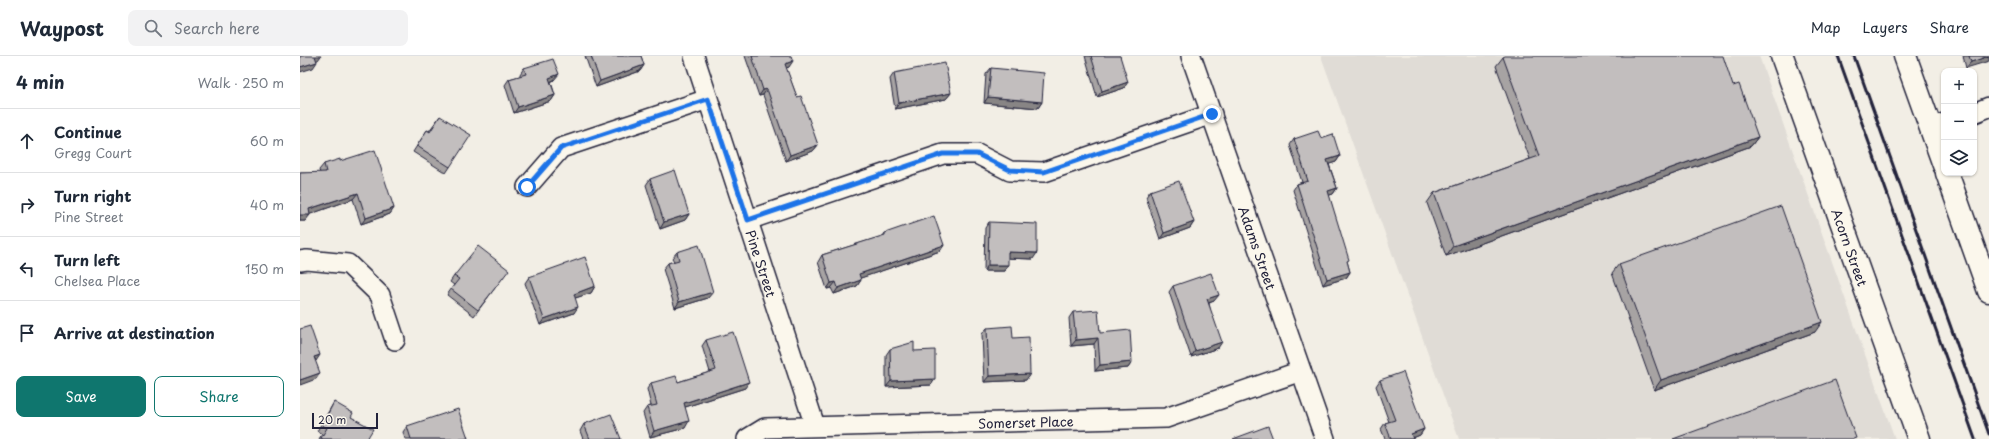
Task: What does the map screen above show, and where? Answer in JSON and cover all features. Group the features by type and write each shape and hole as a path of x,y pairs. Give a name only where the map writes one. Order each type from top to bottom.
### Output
{"street":[{"name":"Pine Street","path":"694,56 815,426"},
{"name":"Adams Street","path":"1191,56 1325,439"},
{"name":"Acorn Street","path":"1782,56 1919,439"},
{"path":"1905,56 1937,126 1941,148"},
{"path":"527,187 561,148 708,99"},
{"path":"1977,112 1989,107"},
{"path":"748,220 943,154 977,154 1010,170 1044,172 1212,114"},
{"path":"1948,176 1989,291"},
{"path":"300,261 307,260 348,264 380,295 396,340"},
{"name":"Somerset Place","path":"747,439 765,428 1166,418 1301,371"}],"shaded area":[{"path":"1321,56 1759,56 1895,439 1459,439"}],"building":[{"path":"300,56 315,56 317,62 300,67"},
{"path":"591,56 641,56 644,65 600,81"},
{"path":"752,56 791,56 793,61 785,64 797,97 801,96 818,145 790,155 767,89 763,90"},
{"path":"1091,56 1120,56 1128,82 1102,91"},
{"path":"1723,56 1733,86 1739,84 1758,137 1453,246 1434,193 1539,156 1503,57"},
{"path":"1969,56 1989,56 1971,62"},
{"path":"553,59 559,74 549,78 555,95 518,107 509,79 526,74 524,68"},
{"path":"945,63 951,93 899,103 894,73"},
{"path":"991,68 1044,73 1042,102 988,97"},
{"path":"440,116 471,135 450,167 417,146 427,130 430,132"},
{"path":"1318,131 1321,138 1333,134 1340,156 1327,160 1337,188 1328,191 1349,260 1347,261 1350,272 1327,279 1297,184 1308,181 1294,139"},
{"path":"375,150 394,208 366,218 358,193 309,209 310,215 300,215 300,173 326,172 324,164 340,159 340,161"},
{"path":"675,170 689,214 664,222 650,179"},
{"path":"1179,181 1194,222 1164,233 1150,191"},
{"path":"1781,206 1822,322 1661,380 1619,264"},
{"path":"934,216 944,245 859,274 861,280 838,288 836,282 831,283 822,255 885,235 885,233"},
{"path":"989,222 1037,224 1037,253 1008,252 1008,265 988,265"},
{"path":"699,245 713,292 679,302 668,263 679,260 677,252"},
{"path":"478,246 509,270 478,310 451,289 459,279 454,276"},
{"path":"585,257 595,286 574,294 578,307 544,319 529,277"},
{"path":"1211,273 1219,295 1207,299 1222,342 1195,351 1173,286"},
{"path":"1098,310 1100,333 1130,330 1132,362 1100,365 1098,338 1076,340 1073,312"},
{"path":"310,326 320,355 314,357 320,373 300,380 300,329"},
{"path":"1012,326 1013,338 1029,337 1030,374 989,376 987,328"},
{"path":"733,332 749,382 684,403 689,421 654,431 647,407 657,405 651,383 676,376 678,382 716,370 706,340"},
{"path":"914,342 914,351 935,350 935,379 891,381 890,349"},
{"path":"1403,372 1424,429 1411,434 1413,439 1391,439 1385,423 1395,420 1380,380"},
{"path":"1835,380 1856,438 1673,439"},
{"path":"334,402 353,413 351,417 373,429 367,439 321,438 327,428 322,425"},
{"path":"458,409 468,438 411,439 407,426"},
{"path":"611,414 621,439 590,439 584,424"},
{"path":"1268,426 1273,439 1233,439"}],"railway":[{"path":"1838,56 1975,439"},
{"path":"1854,56 1989,434"}],"route":[{"path":"527,187 561,148 708,99 748,220 943,154 977,154 1010,170 1044,172 1212,114"}]}
